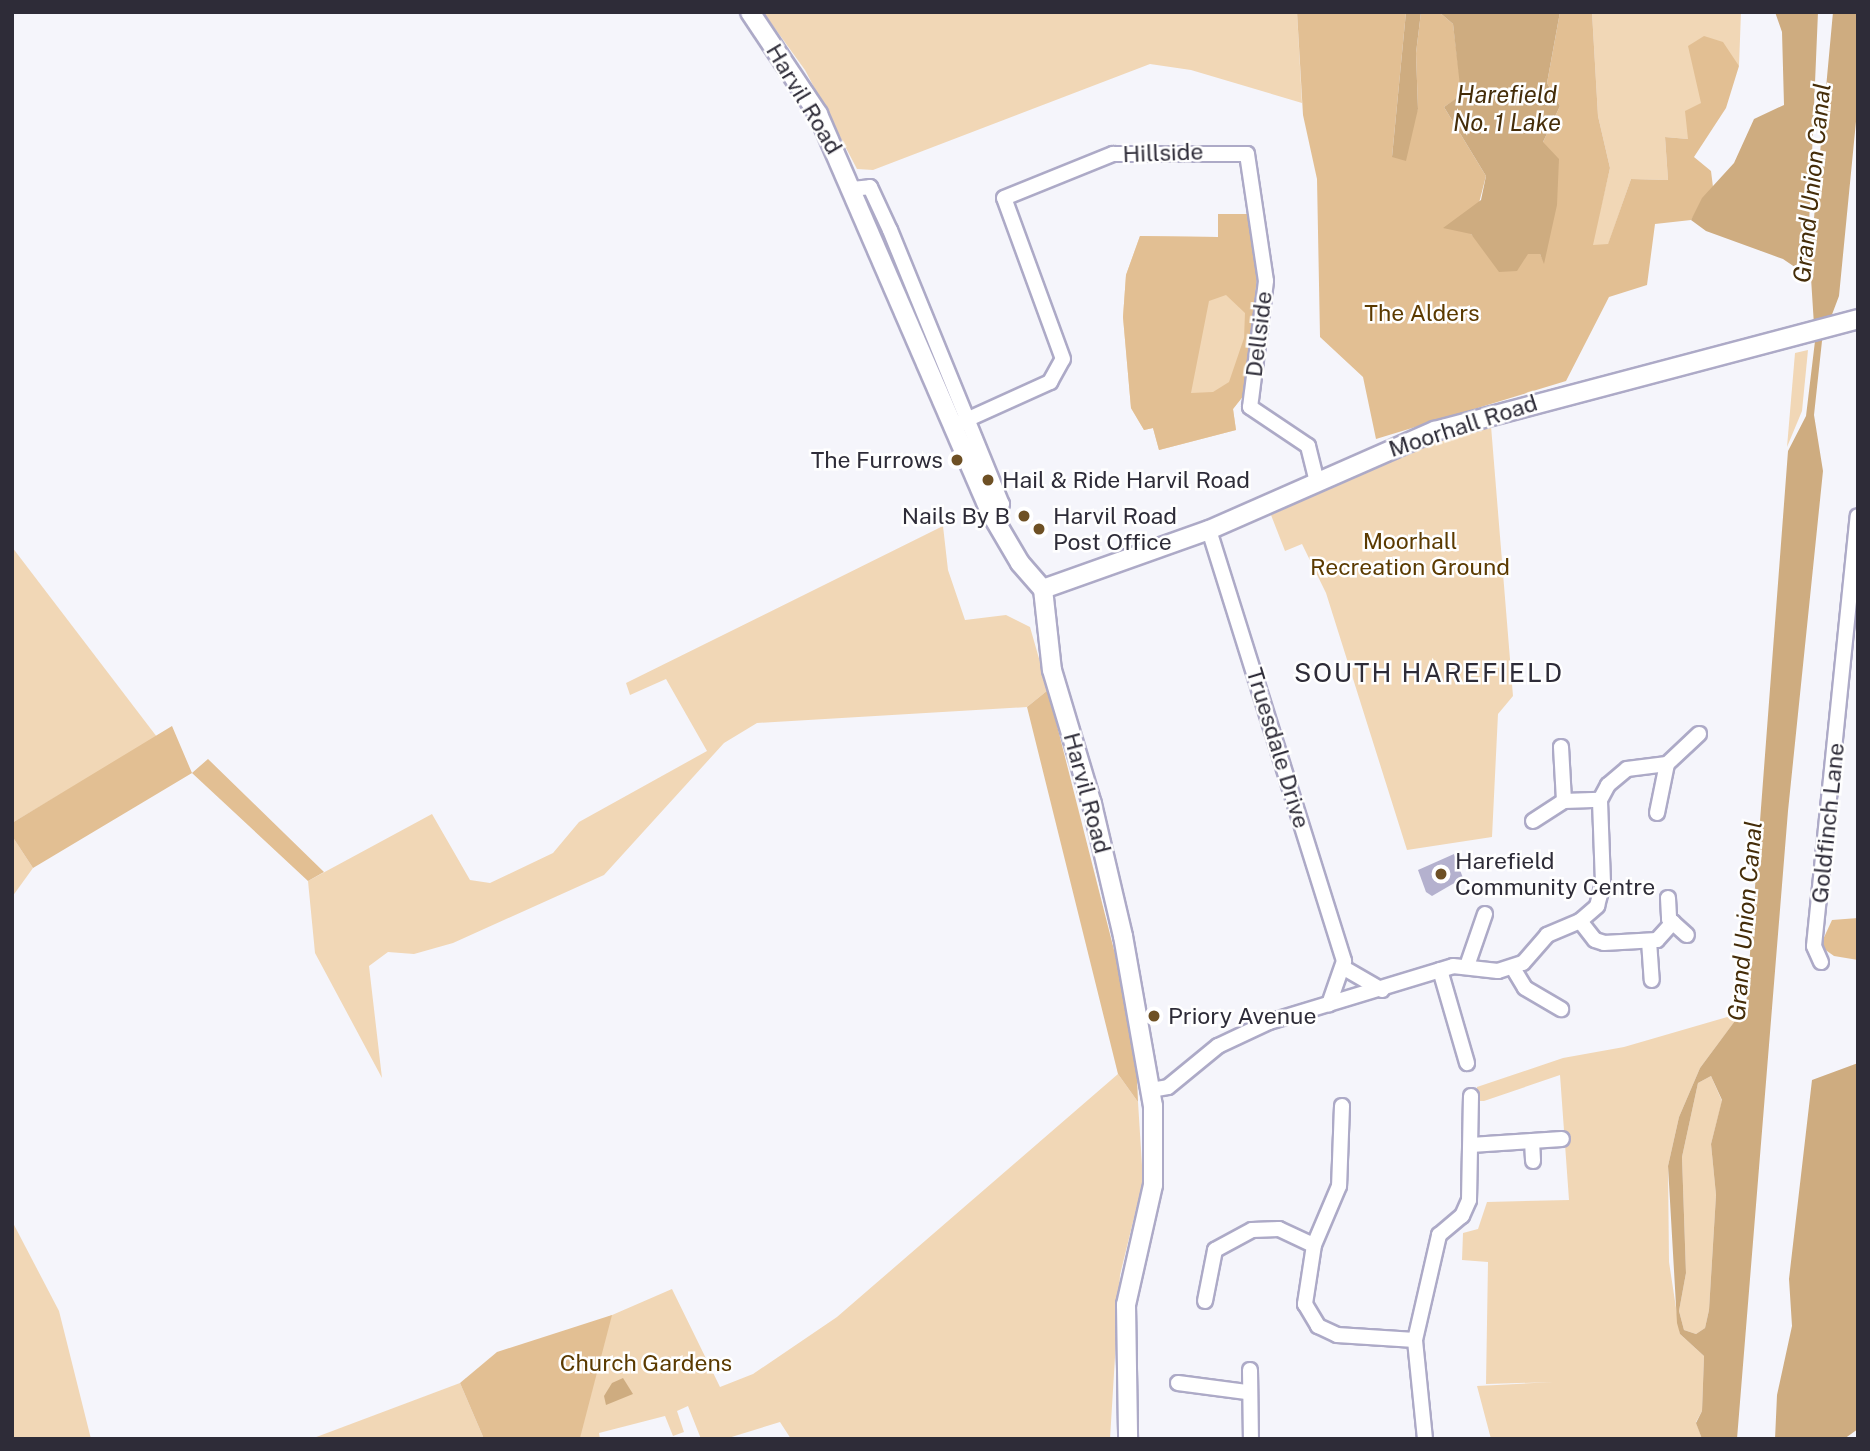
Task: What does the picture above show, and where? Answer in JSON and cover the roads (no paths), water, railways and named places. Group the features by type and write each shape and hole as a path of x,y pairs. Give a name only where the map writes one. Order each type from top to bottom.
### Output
{"street":[{"name":"Harvil Road","path":"750,12 818,114 960,422 990,512 1020,563 1043,589 1050,660 1096,819 1140,1012 1151,1090 1153,1185 1126,1305 1128,1439"},
{"name":"Hillside","path":"960,422 1050,382 1063,359 1004,198 1113,154 1247,154"},
{"name":"Dellside","path":"1247,154 1266,281 1250,407 1308,446 1317,483"},
{"name":"Moorhall Road","path":"1043,589 1209,530 1464,421 1794,333 1851,321"},
{"name":"Goldfinch Lane","path":"1821,962 1814,946 1858,516"},
{"name":"Truesdale Drive","path":"1209,530 1344,968"},
{"path":"1657,813 1667,764 1699,734"},
{"path":"1561,747 1564,801"},
{"path":"1151,1090 1168,1087 1242,1032 1440,970 1467,966 1513,968 1547,935 1580,921 1602,896 1600,800 1627,769 1667,764"},
{"path":"1533,821 1564,801 1600,800"},
{"path":"1668,898 1673,922 1687,934"},
{"path":"1467,966 1485,914"},
{"path":"1580,921 1595,940 1604,943 1660,938 1673,922"},
{"path":"1649,941 1652,980"},
{"path":"1329,1004 1344,968 1382,990"},
{"path":"1513,968 1525,988 1561,1009"},
{"path":"1440,970 1467,1063"},
{"path":"1424,1439 1415,1340 1439,1235 1467,1209 1471,1096"},
{"path":"1342,1106 1339,1186 1314,1245 1305,1304 1318,1326 1337,1335 1415,1340"},
{"path":"1471,1145 1562,1139"},
{"path":"1532,1141 1533,1161"},
{"path":"1205,1301 1212,1255 1241,1235 1279,1229 1314,1245"},
{"path":"1250,1370 1246,1392 1251,1439"},
{"path":"1178,1383 1246,1392"}],"water":[{"name":"Harefield No. 1 Lake","path":"1406,12 1421,12 1416,53 1418,109 1406,161 1392,157"},
{"name":"Harefield No. 1 Lake","path":"1439,12 1560,12 1547,83 1560,106 1543,142 1559,159 1557,205 1544,264 1540,254 1528,254 1517,271 1499,272 1471,234 1443,228 1481,200 1486,176 1444,107 1461,95 1453,24"},
{"path":"1775,12 1818,12 1809,225 1814,218 1833,12 1858,12 1858,101 1839,296 1822,341 1814,415 1823,471 1788,811 1737,1439 1702,1439 1696,1423 1702,1411 1704,1356 1680,1334 1677,1323 1668,1166 1679,1117 1700,1068 1746,1006 1788,451 1806,416 1815,341 1811,278 1783,259 1706,231 1691,220 1702,198 1734,163 1754,119 1784,105 1782,32","holes":["1711,1076 1722,1100 1711,1144 1716,1195 1709,1310 1705,1328 1696,1334 1684,1330 1679,1311 1686,1273 1682,1157 1698,1083"]},
{"path":"1858,1063 1858,1429 1844,1439 1775,1439 1777,1395 1792,1326 1789,1279 1812,1080"},
{"path":"623,1378 633,1394 606,1405 604,1396 612,1383"}],"place":[{"name":"The Furrows","path":"957,460"},
{"name":"Hail & Ride Harvil Road","path":"988,480"},
{"name":"Nails By B","path":"1024,516"},
{"name":"Harvil Road Post Office","path":"1039,529"},
{"name":"Harefield Community Centre","path":"1441,874"},
{"name":"Priory Avenue","path":"1154,1016"}],"district":[{"name":"SOUTH HAREFIELD","path":"1429,673"}],"water label":[{"name":"Grand Union Canal","path":"1812,183"},
{"name":"Grand Union Canal","path":"1745,921"}],"park label":[{"name":"The Alders","path":"1422,313"},
{"name":"Moorhall Recreation Ground","path":"1410,554"},
{"name":"Church Gardens","path":"646,1363"}]}
